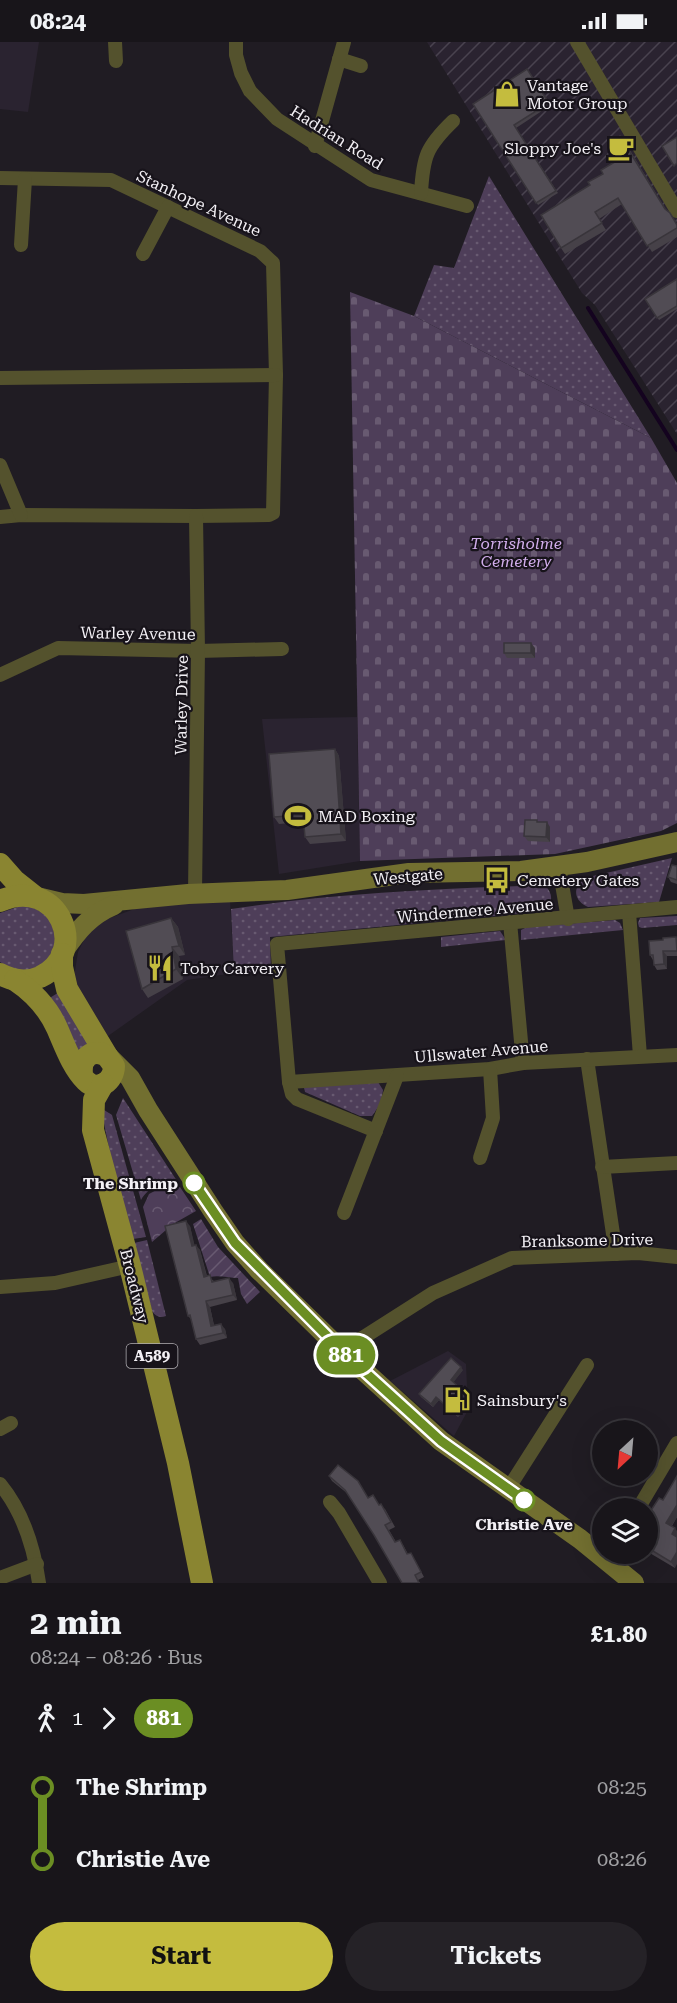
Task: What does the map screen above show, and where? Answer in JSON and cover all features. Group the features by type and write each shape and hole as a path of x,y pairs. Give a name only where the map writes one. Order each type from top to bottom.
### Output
{"main road":[{"name":"Westgate","path":"36,897 72,904 101,903 195,893 287,890 409,873 521,871 559,867 677,842"},
{"path":"0,864 15,881 50,905 59,915 64,928 62,967 67,989 109,1057 130,1078 148,1110 235,1243 342,1351 441,1441 592,1545"},
{"path":"0,901 10,896 36,897"},
{"name":"Westgate","path":"63,953 74,935 88,921 110,907 136,898"},
{"path":"6,978 27,980 47,973 63,953"},
{"path":"6,978 39,1000 53,1019 71,1059 89,1083 123,1089 148,1110"},
{"path":"82,1075 81,1065 88,1056 95,1053 109,1057"},
{"name":"A589","path":"104,1084 111,1078 114,1070 109,1057"},
{"name":"Broadway","path":"82,1075 80,1097 87,1124 93,1130"},
{"name":"Broadway","path":"104,1084 94,1100 93,1130 130,1266 178,1463 202,1583"},
{"path":"616,1564 634,1583"}],"street":[{"path":"115,42 116,61"},
{"name":"Hadrian Road","path":"236,42 236,56 250,91 277,119 315,146 371,180 467,206"},
{"path":"315,146 344,42"},
{"path":"577,42 677,211"},
{"path":"339,59 361,66"},
{"path":"421,193 423,163 436,137 453,122"},
{"name":"Stanhope Avenue","path":"0,178 111,180 260,251 273,263 276,375 273,513 269,515 196,516"},
{"path":"21,244 25,179"},
{"path":"143,254 168,207"},
{"path":"0,378 276,375"},
{"path":"0,465 21,515"},
{"path":"0,518 21,515 196,516"},
{"name":"Warley Drive","path":"195,893 198,651 196,516"},
{"name":"Warley Avenue","path":"0,675 58,648 198,651 282,649"},
{"path":"559,867 568,919"},
{"name":"Windermere Avenue","path":"289,1082 276,944 677,908"},
{"path":"629,912 640,1056"},
{"path":"510,922 523,1063"},
{"name":"Ullswater Avenue","path":"289,1082 490,1069 523,1063 677,1054"},
{"path":"587,1059 616,1254"},
{"path":"480,1158 493,1118 490,1069"},
{"path":"344,1213 397,1076"},
{"path":"289,1082 292,1094 297,1099 376,1131"},
{"path":"602,1167 677,1163"},
{"name":"Branksome Drive","path":"342,1351 433,1293 512,1258 638,1253 677,1257"},
{"path":"0,1287 55,1283 130,1266"},
{"path":"508,1489 586,1365"},
{"path":"644,1498 677,1443"},
{"path":"0,1484 27,1529 37,1564 39,1583"},
{"path":"330,1502 339,1513 380,1583"},
{"path":"0,1578 37,1564"}],"shaded area":[{"path":"0,42 39,42 28,112 0,109"},
{"path":"427,42 677,42 677,434 595,305 582,293"},
{"path":"357,717 360,861 279,874 262,719"},
{"path":"230,900 234,973 187,980 108,1036 78,988 74,977 78,952 85,938 107,919 140,907"},
{"path":"448,1351 466,1364 468,1410 454,1436 390,1381"}],"green space":[{"path":"489,176 651,438 414,316 434,265 454,268"},
{"name":"Torrisholme Cemetery","path":"350,292 414,316 651,438 677,483 677,823 661,831 555,854 360,861"},
{"path":"672,858 659,902 588,907 577,898 576,890 584,878"},
{"path":"545,885 550,891 551,898 546,911 270,937 271,971 234,973 231,909 348,895"},
{"path":"26,904 49,916 57,941 45,963 35,969 23,970 11,968 0,962 0,913"},
{"path":"677,916 677,925 642,928 638,923 640,918"},
{"path":"615,920 620,923 623,930 521,940 521,930 527,927"},
{"path":"500,931 506,940 441,947 441,937"},
{"path":"61,991 92,1043 76,1053 48,999"},
{"path":"378,1082 383,1090 381,1103 372,1116 360,1116 305,1092 304,1087"},
{"path":"123,1098 177,1181 152,1188 141,1200 116,1115"},
{"path":"101,1108 112,1115 146,1237 133,1239 111,1158"},
{"path":"164,1186 180,1187 196,1211 173,1224 152,1242 143,1207 149,1194"},
{"path":"201,1219 218,1247 260,1292 247,1304 241,1294 238,1278 210,1277 193,1224"},
{"path":"147,1240 166,1316 164,1317 157,1316 152,1311 134,1243"}],"building":[{"path":"527,69 549,103 514,125 556,191 536,203 473,104"},
{"path":"620,136 665,209 670,213 677,228 647,246 618,198 595,212 602,223 561,248 541,215 590,185 588,182 603,174 601,170 620,159 610,142"},
{"path":"677,137 677,163 674,166 662,146"},
{"path":"677,279 677,306 657,318 645,299"},
{"path":"504,643 531,643 531,653 504,653"},
{"path":"335,749 341,834 305,837 303,815 274,817 269,754"},
{"path":"525,820 547,822 546,837 524,836"},
{"path":"672,865 677,866 677,880 668,877"},
{"name":"Toby Carvery","path":"171,918 179,946 172,947 176,969 142,989 126,931"},
{"path":"676,937 677,951 663,951 664,964 654,965 653,955 650,955 649,941"},
{"path":"186,1221 192,1246 196,1245 204,1277 210,1275 212,1282 229,1278 233,1295 206,1301 211,1326 221,1324 223,1333 196,1339 165,1226"},
{"path":"451,1358 461,1367 451,1380 463,1391 462,1407 456,1414 436,1397 431,1404 419,1394"},
{"path":"338,1465 358,1481 368,1498 373,1495 379,1505 381,1504 391,1522 385,1525 395,1542 400,1540 407,1554 411,1553 421,1572 415,1575 419,1583 402,1583 345,1490 329,1476"},
{"path":"677,1476 677,1505 666,1523 675,1528 672,1534 677,1537 677,1552 671,1562 658,1554 658,1500 663,1500"}],"waterway":[{"path":"588,308 677,450"}],"bus line":[{"name":"881","path":"194,1183 235,1243 342,1351 441,1441 524,1500"}],"place":[{"name":"Vantage Motor Group","path":"507,94"},
{"name":"Sloppy Joe's","path":"621,148"},
{"name":"MAD Boxing","path":"298,816"},
{"name":"Cemetery Gates","path":"497,880"},
{"name":"Toby Carvery","path":"160,968"},
{"name":"The Shrimp","path":"194,1183"},
{"name":"Sainsbury's","path":"457,1400"},
{"name":"Christie Ave","path":"524,1500"}]}
